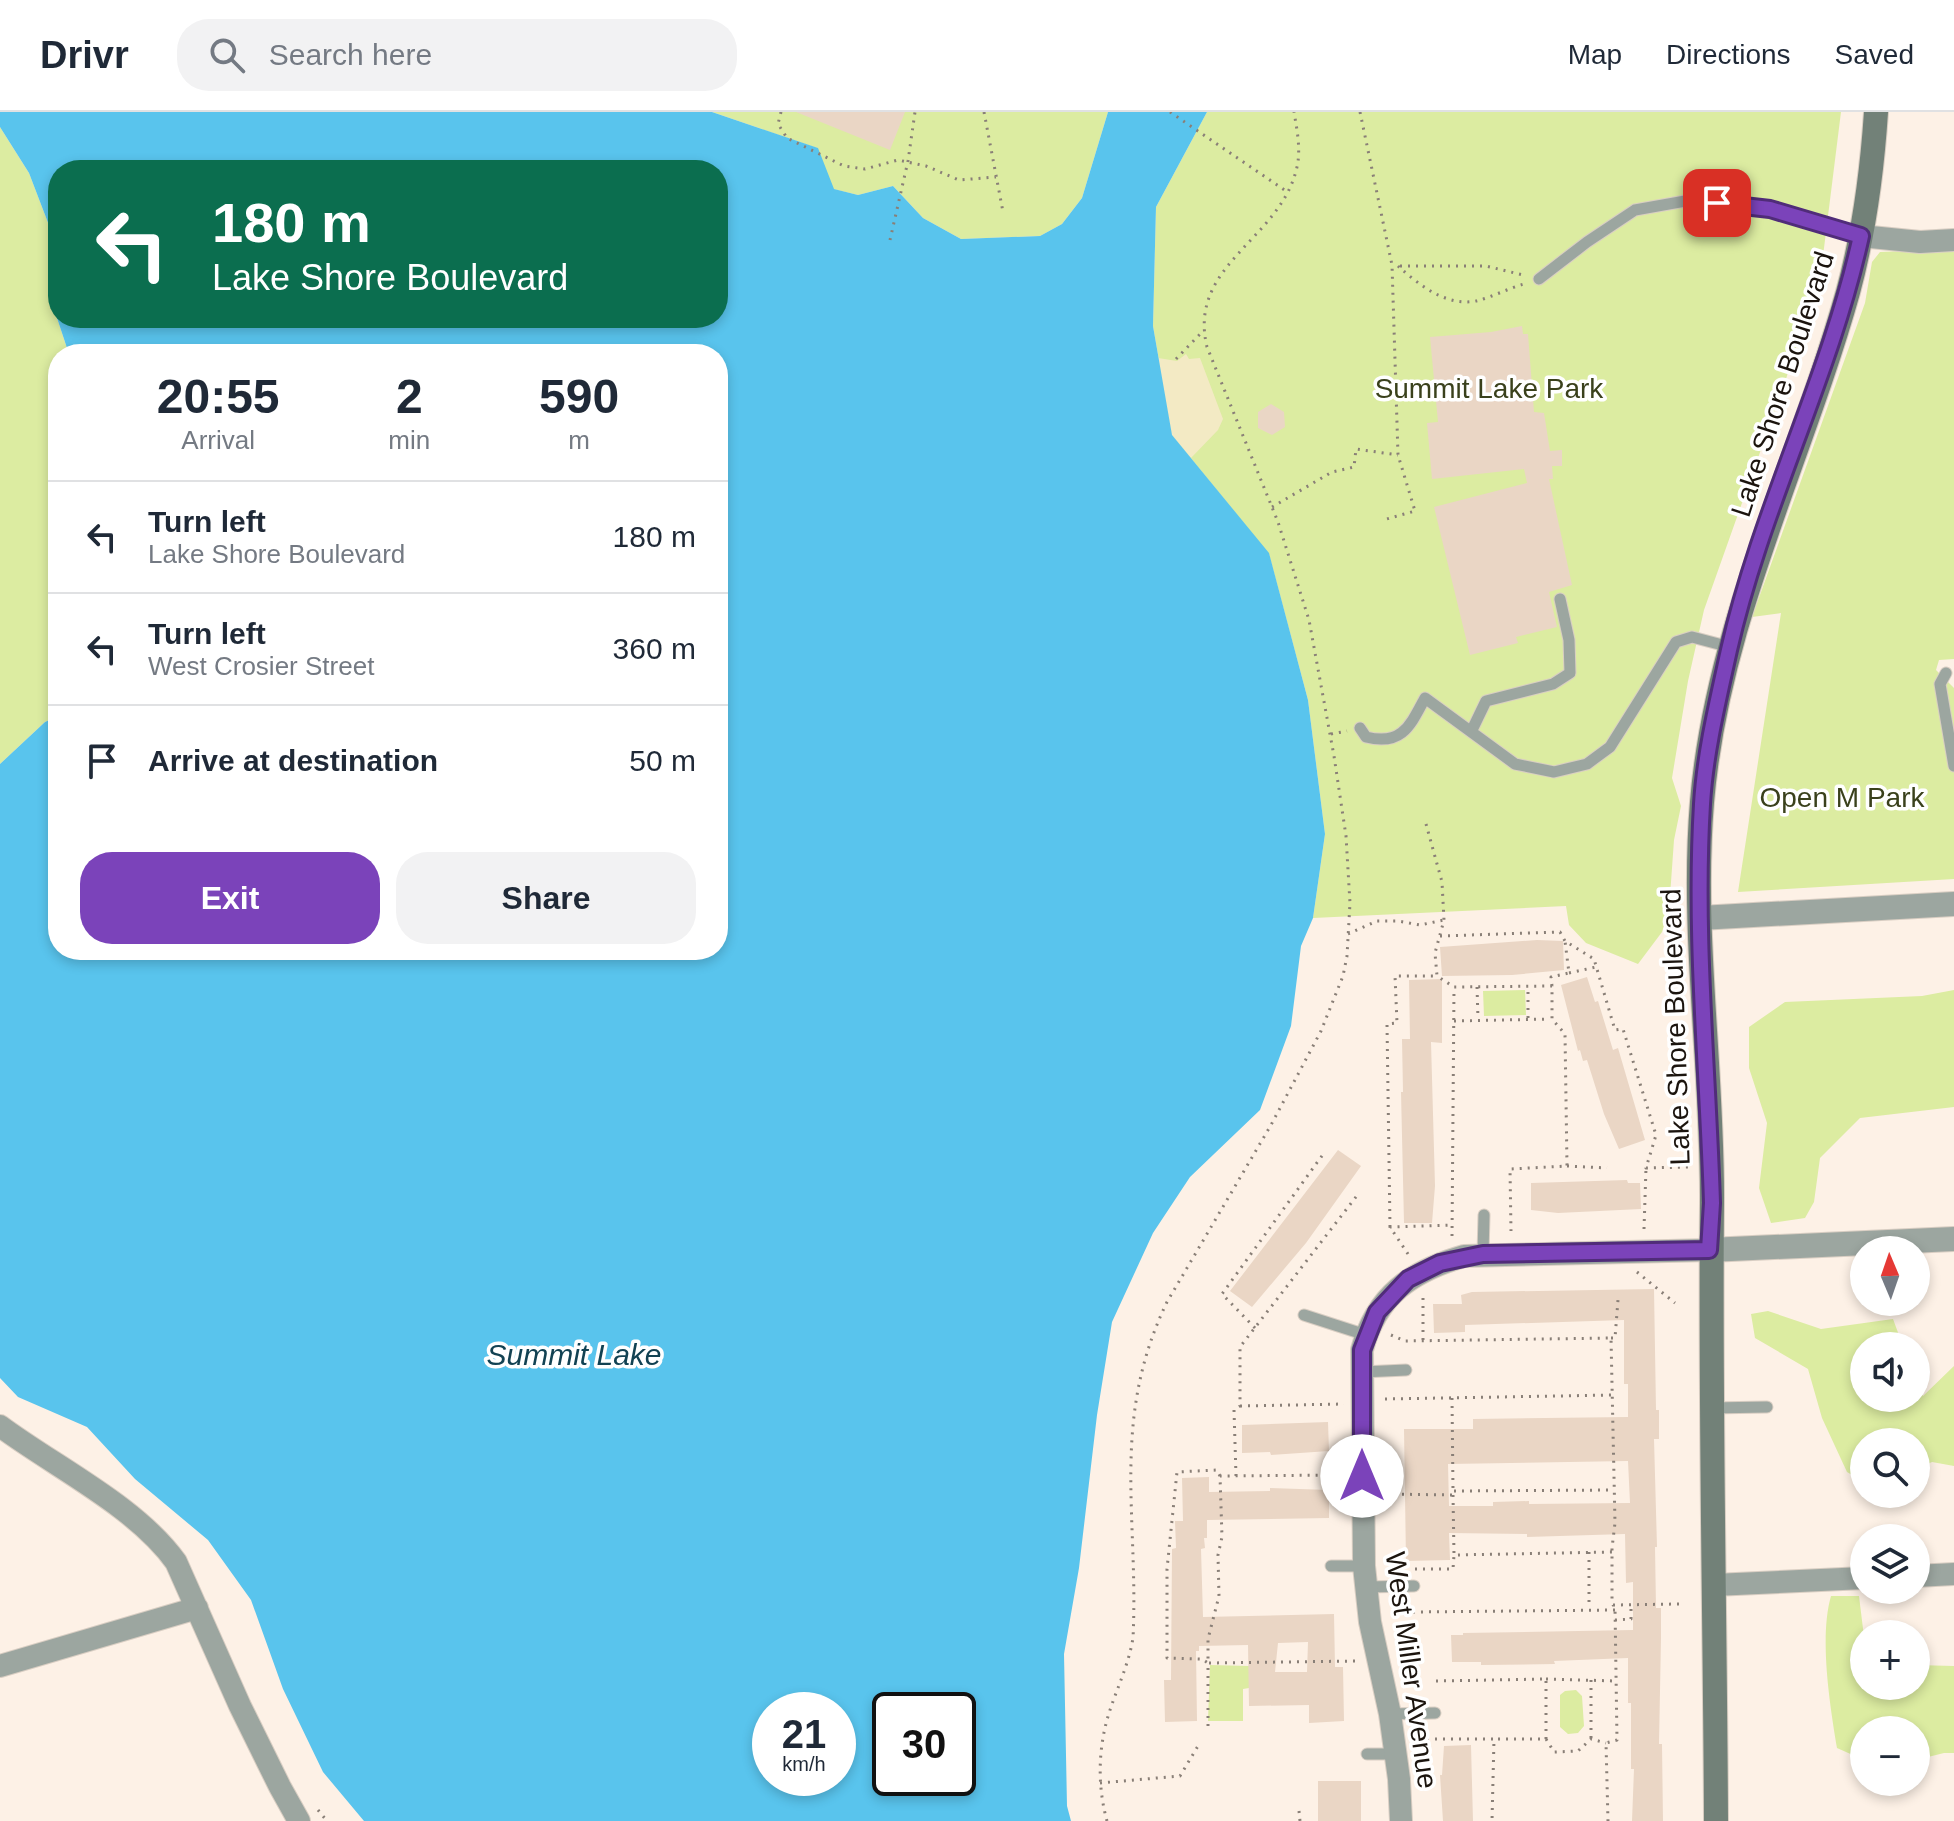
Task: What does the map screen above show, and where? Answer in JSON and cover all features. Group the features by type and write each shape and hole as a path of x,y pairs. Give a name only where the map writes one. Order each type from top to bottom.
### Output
{"main road":[{"name":"Lake Shore Boulevard","path":"1716,1821 1709,1250 1712,1203 1700,918 1702,802 1710,743 1730,647 1756,557 1837,329 1861,236 1876,112"}],"street":[{"path":"1861,236 1909,241 1954,240"},
{"path":"1700,918 1954,904"},
{"name":"West Miller Avenue","path":"1401,1821 1390,1714 1370,1622 1366,1576 1362,1350 1377,1312 1408,1279 1440,1263 1483,1254 1709,1250 1954,1239"},
{"path":"0,1426 151,1531 176,1562 240,1706 299,1821"},
{"path":"1930,1575 1954,1574"},
{"path":"1714,1585 1850,1579"},
{"path":"0,1666 197,1608"}],"lane":[{"path":"1539,279 1635,210 1691,200 1770,209 1861,236"},
{"path":"1472,730 1486,701 1553,684 1570,673 1569,640 1560,599"},
{"path":"1360,728 1366,737 1391,739 1404,733 1425,698 1515,764 1554,772 1587,764 1610,747 1676,642 1692,637 1730,647"},
{"path":"1946,673 1940,684 1954,766"},
{"path":"1483,1254 1484,1215"},
{"path":"1304,1315 1366,1335"},
{"path":"1362,1372 1406,1370"},
{"path":"1711,1408 1767,1407"},
{"path":"1331,1566 1414,1586"},
{"path":"1390,1714 1435,1713"},
{"path":"1367,1754 1395,1754"}],"path":[{"path":"781,112 778,124 787,138 844,166 865,169 898,160 926,166 959,180 996,177"},
{"path":"890,240 908,161 915,112"},
{"path":"984,112 1003,212"},
{"path":"1170,112 1287,192"},
{"path":"1107,1821 1100,1783 1102,1740 1133,1638 1129,1446 1136,1395 1150,1342 1172,1292 1271,1125 1321,1031 1343,976 1348,934 1348,860 1331,734 1309,620 1294,566 1203,331 1207,298 1215,282 1234,257 1268,223 1297,168 1299,143 1294,112"},
{"path":"1360,112 1395,266 1398,455 1415,511 1383,520"},
{"path":"1395,266 1486,266 1539,279"},
{"path":"1395,266 1418,285 1457,300 1475,301 1539,279"},
{"path":"1176,359 1203,331"},
{"path":"1272,507 1332,472 1354,467 1356,449 1398,455"},
{"path":"1308,486 1311,493"},
{"path":"1426,824 1442,882 1444,920 1435,953 1437,976"},
{"path":"1348,934 1377,921 1420,925 1444,920"},
{"path":"1440,936 1560,932 1565,941 1569,973"},
{"path":"1565,941 1594,959 1615,1030 1623,1029 1656,1135 1646,1168 1644,1229"},
{"path":"1567,1166 1565,1034 1552,1019 1551,977 1597,967"},
{"path":"1408,1254 1390,1227 1387,1024 1397,1023 1395,976 1437,976 1454,987 1552,986"},
{"path":"1527,1020 1528,986"},
{"path":"1452,1236 1454,987"},
{"path":"1477,987 1478,1021"},
{"path":"1454,1021 1552,1019"},
{"path":"1255,1328 1222,1294 1324,1153"},
{"path":"1511,1231 1510,1169 1567,1166 1607,1168"},
{"path":"1646,1168 1688,1167"},
{"path":"1240,1406 1240,1347 1359,1193"},
{"path":"1390,1227 1452,1225"},
{"path":"1634,1270 1675,1303"},
{"path":"1423,1292 1423,1341"},
{"path":"1391,1335 1405,1341 1615,1338 1618,1300"},
{"path":"1591,1739 1606,1743 1617,1740 1611,1338"},
{"path":"1385,1399 1613,1395"},
{"path":"1413,1569 1453,1569 1452,1398"},
{"path":"1236,1476 1234,1410 1240,1406 1344,1404"},
{"path":"1208,1726 1208,1663 1208,1639 1219,1596 1218,1555 1222,1537 1220,1476 1217,1470 1177,1472 1167,1569 1167,1658 1202,1659 1208,1663 1361,1661"},
{"path":"1220,1476 1345,1475"},
{"path":"1386,1494 1614,1490"},
{"path":"1589,1552 1589,1610"},
{"path":"1454,1555 1612,1552"},
{"path":"1413,1612 1589,1610 1679,1604"},
{"path":"1615,1620 1631,1619 1631,1605"},
{"path":"1546,1679 1546,1739 1554,1752 1578,1751 1591,1739 1591,1680"},
{"path":"1436,1681 1616,1681"},
{"path":"1419,1739 1546,1739"},
{"path":"1492,1821 1494,1739"},
{"path":"1606,1743 1608,1821"},
{"path":"1100,1783 1180,1776 1198,1746"},
{"path":"1299,1811 1300,1821"}],"green space":[{"path":"712,112 1108,112 1082,198 1062,224 1040,236 961,239 923,218 893,186 858,195 833,189 817,148"},
{"name":"Summit Lake Park","path":"1207,112 1841,112 1822,264 1786,379 1704,610 1688,681 1672,778 1681,806 1674,840 1669,910 1662,932 1638,964 1586,943 1569,925 1566,906 1313,918 1325,834 1308,700 1269,554 1172,435 1153,326 1156,207"},
{"path":"0,127 29,173 48,223 48,328 60,328 66,344 48,344 48,721 0,764"},
{"name":"Open M Park","path":"1954,249 1954,659 1939,660 1936,670 1954,688 1954,879 1738,892 1781,613 1752,617 1865,303 1872,262 1880,252"},
{"path":"1525,990 1526,1015 1484,1016 1483,991"},
{"path":"1954,990 1954,1107 1860,1118 1820,1158 1814,1202 1805,1218 1771,1223 1759,1188 1767,1123 1749,1068 1749,1027 1785,1002 1922,996"},
{"path":"1768,1311 1821,1329 1893,1319 1898,1332 1850,1332 1850,1412 1930,1412 1930,1389 1954,1366 1954,1466 1930,1463 1930,1428 1850,1428 1850,1474 1847,1472 1822,1418 1808,1369 1755,1338 1751,1314"},
{"path":"1831,1596 1850,1596 1850,1604 1860,1604 1862,1620 1850,1620 1850,1700 1930,1700 1930,1665 1954,1666 1954,1753 1930,1756 1930,1716 1850,1716 1850,1754 1837,1748 1826,1651"},
{"path":"1210,1665 1249,1666 1249,1688 1243,1689 1243,1721 1208,1721"},
{"path":"1576,1690 1582,1696 1584,1726 1578,1733 1568,1734 1560,1727 1560,1695"}],"sand":[{"path":"1186,354 1189,359 1200,358 1223,419 1218,430 1191,458 1172,435 1158,358 1177,361"}],"water":[{"name":"Summit Lake","path":"0,112 712,112 818,148 834,189 858,195 893,186 923,218 961,239 1040,236 1062,224 1082,198 1108,112 1207,112 1156,207 1153,326 1172,435 1269,553 1308,700 1325,834 1313,918 1301,946 1291,1026 1260,1110 1190,1177 1153,1233 1112,1322 1097,1415 1079,1568 1064,1654 1067,1806 1071,1821 364,1821 323,1772 283,1689 251,1600 208,1540 135,1479 87,1427 18,1397 0,1378 0,764 45,722 48,721 48,960 728,960 728,344 66,344 60,328 728,328 728,160 48,160 48,223 29,173 0,127"}],"building":[{"path":"796,112 905,112 890,150"},
{"path":"1522,326 1523,334 1528,334 1534,412 1544,413 1550,451 1562,450 1562,466 1552,466 1553,479 1549,479 1572,585 1549,592 1557,627 1516,637 1518,643 1470,655 1434,507 1527,483 1524,469 1432,479 1427,423 1438,422 1430,337"},
{"path":"1271,404 1284,412 1285,427 1272,435 1258,428 1258,412"},
{"path":"1563,941 1564,970 1512,975 1442,976 1440,947"},
{"path":"1587,977 1613,1050 1618,1048 1645,1140 1619,1149 1587,1060 1583,1061 1578,1051 1561,985"},
{"path":"1442,979 1442,1043 1431,1042 1435,1186 1432,1223 1404,1223 1402,1039 1410,1039 1409,980"},
{"path":"1338,1150 1361,1166 1306,1243 1252,1307 1230,1291"},
{"path":"1627,1180 1628,1183 1640,1183 1641,1209 1558,1213 1531,1210 1531,1183"},
{"path":"1654,1289 1656,1410 1659,1410 1659,1439 1654,1439 1656,1608 1661,1608 1659,1744 1662,1744 1663,1821 1632,1821 1634,1769 1631,1769 1628,1658 1554,1661 1555,1664 1481,1665 1481,1662 1452,1662 1451,1635 1633,1630 1633,1582 1626,1583 1625,1534 1527,1537 1527,1534 1449,1533 1450,1560 1406,1561 1404,1429 1473,1429 1473,1419 1628,1417 1628,1384 1624,1384 1624,1320 1465,1325 1465,1332 1434,1333 1433,1304 1462,1304 1461,1295 1472,1292","holes":["1628,1461 1630,1503 1529,1504 1529,1501 1493,1502 1493,1506 1449,1506 1448,1464"]},
{"path":"1328,1422 1329,1451 1271,1455 1270,1452 1242,1453 1242,1425"},
{"path":"1209,1477 1209,1492 1270,1491 1270,1488 1329,1490 1329,1518 1207,1520 1205,1548 1201,1549 1203,1617 1334,1614 1335,1667 1343,1667 1344,1721 1309,1723 1309,1705 1249,1706 1248,1645 1199,1646 1199,1651 1196,1651 1197,1721 1165,1722 1164,1680 1171,1680 1172,1549 1176,1548 1175,1521 1183,1521 1182,1478","holes":["1308,1642 1307,1672 1275,1672 1278,1643"]},
{"path":"1471,1745 1473,1821 1443,1821 1440,1775 1444,1746"},
{"path":"1318,1781 1361,1781 1361,1821 1318,1821"}],"route":[{"path":"1362,1476 1362,1350 1370,1323 1377,1312 1408,1279 1440,1263 1483,1254 1709,1250 1712,1203 1700,877 1702,802 1710,743 1730,647 1747,587 1837,329 1861,236 1770,209 1717,203"}]}
